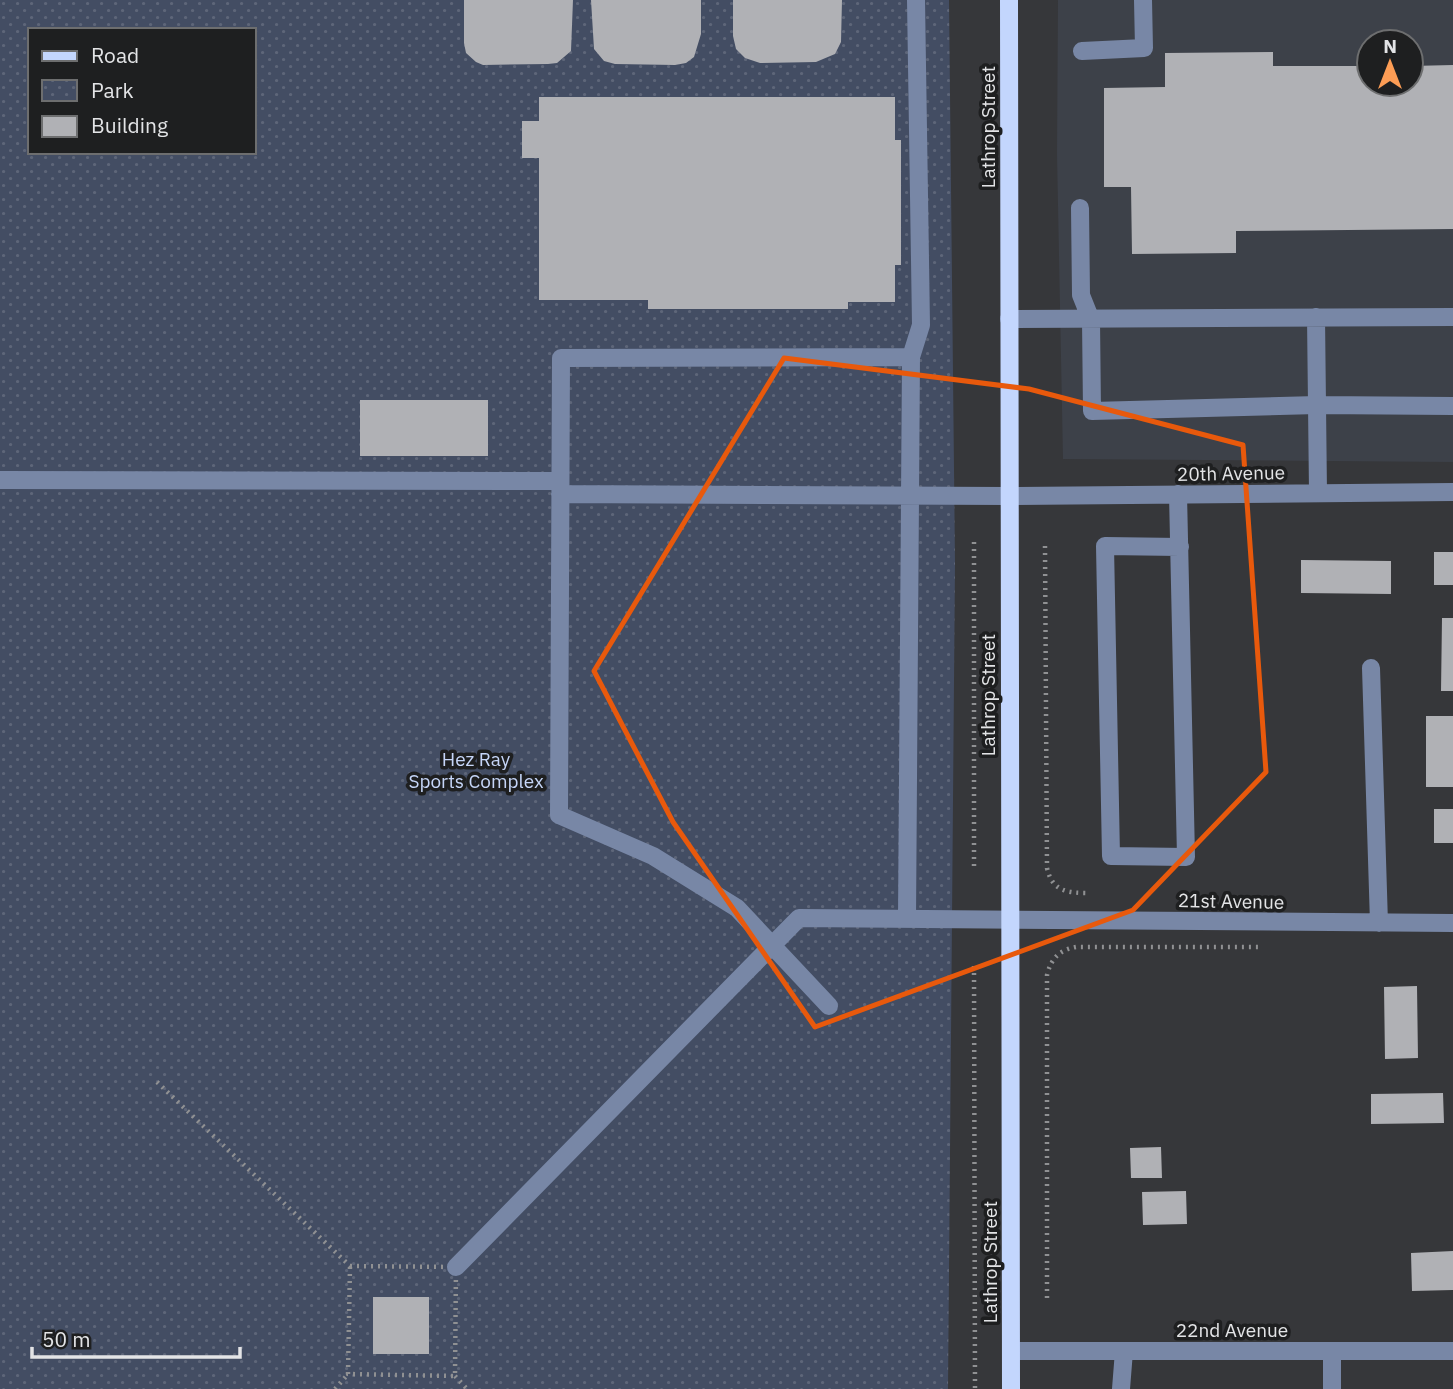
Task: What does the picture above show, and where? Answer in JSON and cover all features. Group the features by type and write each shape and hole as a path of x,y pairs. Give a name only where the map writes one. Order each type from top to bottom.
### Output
{"main road":[{"name":"Lathrop Street","path":"1009,0 1011,1389"}],"street":[{"path":"907,919 911,357 921,325 916,0"},
{"path":"1082,51 1144,48 1143,0"},
{"path":"1080,208 1081,295 1091,320 1092,411 1317,405 1453,407"},
{"path":"1316,317 1318,493"},
{"path":"1009,319 1453,317"},
{"path":"829,1006 737,908 653,856 559,815 561,358 911,357"},
{"name":"20th Avenue","path":"0,480 1009,496 1453,492"},
{"path":"1178,495 1180,547 1186,856 1111,856 1105,546 1180,547"},
{"path":"1371,668 1379,923"},
{"name":"21st Avenue","path":"456,1267 799,918 1453,923"},
{"name":"22nd Avenue","path":"1011,1351 1453,1351"},
{"path":"1121,1389 1124,1351"},
{"path":"1332,1351 1332,1389"}],"path":[{"path":"974,542 974,866"},
{"path":"1045,546 1048,880 1060,892 1088,893"},
{"path":"1047,1298 1047,975 1050,960 1061,949 1076,947 1264,947"},
{"path":"974,966 975,1389"},
{"path":"157,1082 350,1266 456,1267 455,1376 467,1389"},
{"path":"335,1389 348,1374 350,1266"},
{"path":"348,1374 455,1376"}],"highlighted area":[{"path":"784,358 1029,389 1243,445 1266,772 1133,910 815,1027 673,822 594,671"}],"shaded area":[{"path":"1058,0 1453,0 1453,462 1063,459 1057,154"}],"green space":[{"name":"Hez Ray Sports Complex","path":"0,0 949,0 955,563 948,1389 0,1389"}],"building":[{"path":"464,0 573,0 571,51 557,63 483,65 476,62 466,53 464,43"},
{"path":"591,0 701,0 701,34 694,57 686,63 675,65 615,64 604,61 594,49"},
{"path":"733,0 842,0 841,42 835,54 816,62 760,63 745,58 736,49 733,36"},
{"path":"1273,52 1273,66 1355,66 1355,98 1425,98 1425,66 1453,65 1453,229 1236,231 1236,253 1132,254 1131,187 1104,187 1104,88 1165,87 1165,53"},
{"path":"539,97 895,97 895,140 901,140 901,265 895,265 895,302 848,302 848,309 648,309 648,300 539,300 539,158 522,158 522,121 539,121"},
{"path":"360,400 488,400 488,456 360,456"},
{"path":"1434,552 1453,552 1453,585 1434,585"},
{"path":"1301,560 1391,561 1391,594 1301,593"},
{"path":"1442,618 1453,618 1453,691 1441,691"},
{"path":"1426,716 1453,716 1453,787 1426,787"},
{"path":"1434,809 1453,809 1453,843 1434,843"},
{"path":"1417,986 1418,1058 1385,1059 1384,987"},
{"path":"1443,1093 1444,1123 1371,1124 1371,1094"},
{"path":"1161,1147 1162,1178 1131,1178 1130,1148"},
{"path":"1186,1191 1187,1224 1143,1225 1142,1192"},
{"path":"1453,1251 1453,1290 1412,1291 1411,1253"},
{"path":"373,1297 429,1297 429,1354 373,1354"}]}
